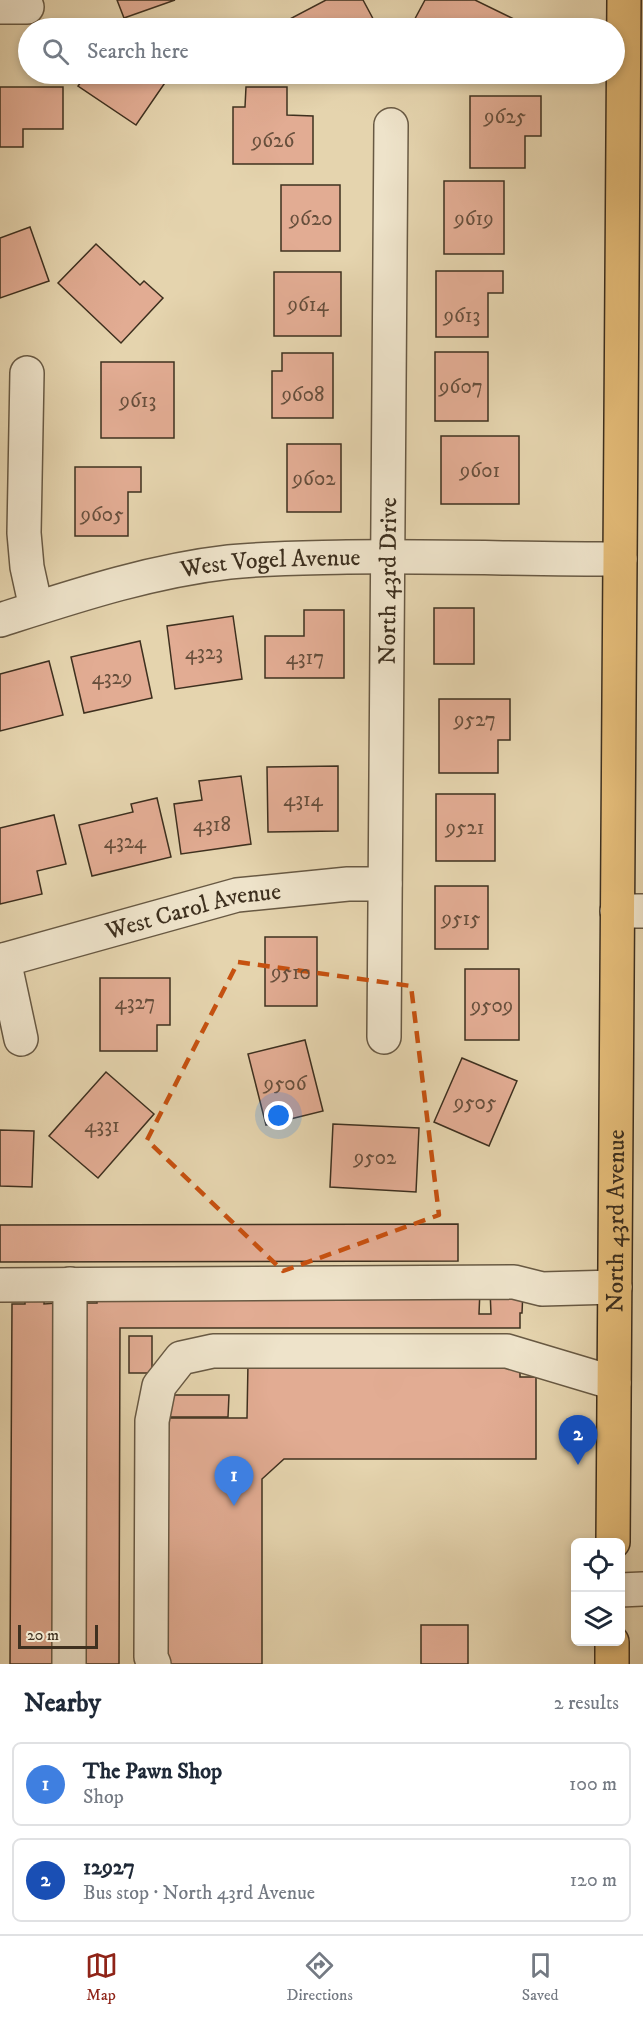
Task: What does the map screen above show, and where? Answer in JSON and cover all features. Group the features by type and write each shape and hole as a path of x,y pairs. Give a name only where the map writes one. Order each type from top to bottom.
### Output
{"main road":[{"name":"North 43rd Avenue","path":"624,0 624,18"},
{"name":"North 43rd Avenue","path":"613,1538 615,1287 630,911 620,558 623,84"},
{"path":"612,1646 612,1664"}],"street":[{"name":"North 43rd Drive","path":"384,1037 391,125"},
{"path":"27,373 24,533 27,567 36,608"},
{"name":"West Vogel Avenue","path":"0,620 157,574 229,562 292,558 388,557 620,558"},
{"name":"West Carol Avenue","path":"21,1039 2,961 237,896 348,884 385,884"},
{"path":"0,1285 514,1281 542,1290 615,1287"},
{"path":"69,1664 70,1284"},
{"path":"154,1664 151,1657 152,1421 159,1386 181,1358 213,1350 507,1350 614,1383"},
{"path":"625,1590 643,1590"}],"highlighted area":[{"path":"238,962 411,986 439,1215 283,1271 147,1140"}],"building":[{"path":"117,0 175,0 124,18"},
{"path":"326,0 363,0 373,18 292,18"},
{"path":"425,0 475,0 512,18 415,18"},
{"path":"80,84 164,84 136,125 78,86"},
{"path":"0,87 63,87 63,129 23,129 23,147 0,147"},
{"path":"246,87 287,87 287,115 313,116 313,164 233,164 233,107 245,107"},
{"path":"470,96 541,96 541,136 525,136 525,168 470,168"},
{"path":"444,181 504,181 504,254 444,254"},
{"path":"281,185 340,185 340,251 281,251"},
{"path":"30,227 49,281 0,298 0,238"},
{"path":"96,244 140,285 144,281 163,298 121,343 58,283"},
{"path":"436,271 503,271 503,293 488,293 488,337 436,337"},
{"path":"274,272 341,272 341,336 274,336"},
{"path":"435,352 488,352 488,421 435,421"},
{"path":"282,353 333,353 333,418 272,418 272,371 282,371"},
{"path":"101,362 174,362 174,438 101,438"},
{"path":"441,436 519,436 519,504 441,504"},
{"path":"287,444 341,444 341,512 287,512"},
{"path":"75,467 141,467 141,492 128,492 128,536 75,536"},
{"path":"434,608 474,608 474,664 434,664"},
{"path":"304,610 344,610 344,678 265,678 265,636 304,636"},
{"path":"233,616 242,679 175,689 167,626"},
{"path":"140,641 152,698 84,713 71,657"},
{"path":"49,661 63,715 0,731 0,674"},
{"path":"439,699 510,699 510,740 498,740 498,773 439,773"},
{"path":"338,766 338,831 268,832 267,767"},
{"path":"241,776 251,844 181,854 174,804 202,800 199,781"},
{"path":"436,794 495,794 495,861 436,861"},
{"path":"157,798 171,857 92,876 79,825 133,812 131,804"},
{"path":"54,815 66,864 37,871 42,894 0,904 0,828"},
{"path":"435,886 488,886 488,949 435,949"},
{"path":"265,937 317,937 317,1006 265,1006"},
{"path":"465,969 519,969 519,1040 465,1040"},
{"path":"100,978 170,978 170,1025 157,1025 157,1051 100,1051"},
{"path":"305,1040 323,1111 266,1125 248,1054"},
{"path":"462,1058 517,1081 489,1146 434,1122"},
{"path":"106,1072 154,1114 98,1178 49,1136"},
{"path":"333,1124 419,1128 416,1192 330,1187"},
{"path":"0,1130 34,1131 32,1187 0,1186"},
{"path":"458,1224 458,1261 0,1262 0,1225"},
{"path":"97,1290 480,1290 479,1314 491,1314 490,1290 523,1291 520,1328 120,1328 119,1664 84,1664 85,1303 97,1303"},
{"path":"25,1291 44,1291 44,1304 57,1303 54,1664 10,1664 12,1304 25,1304"},
{"path":"129,1336 152,1336 152,1373 129,1373"},
{"path":"248,1363 520,1366 520,1377 536,1377 536,1459 284,1459 262,1479 262,1664 167,1664 168,1418 247,1418"},
{"path":"166,1395 229,1395 228,1417 166,1417"},
{"path":"421,1625 468,1625 468,1664 421,1664"}],"place":[{"name":"12927","path":"578,1465"},
{"name":"The Pawn Shop","path":"234,1506"}]}
